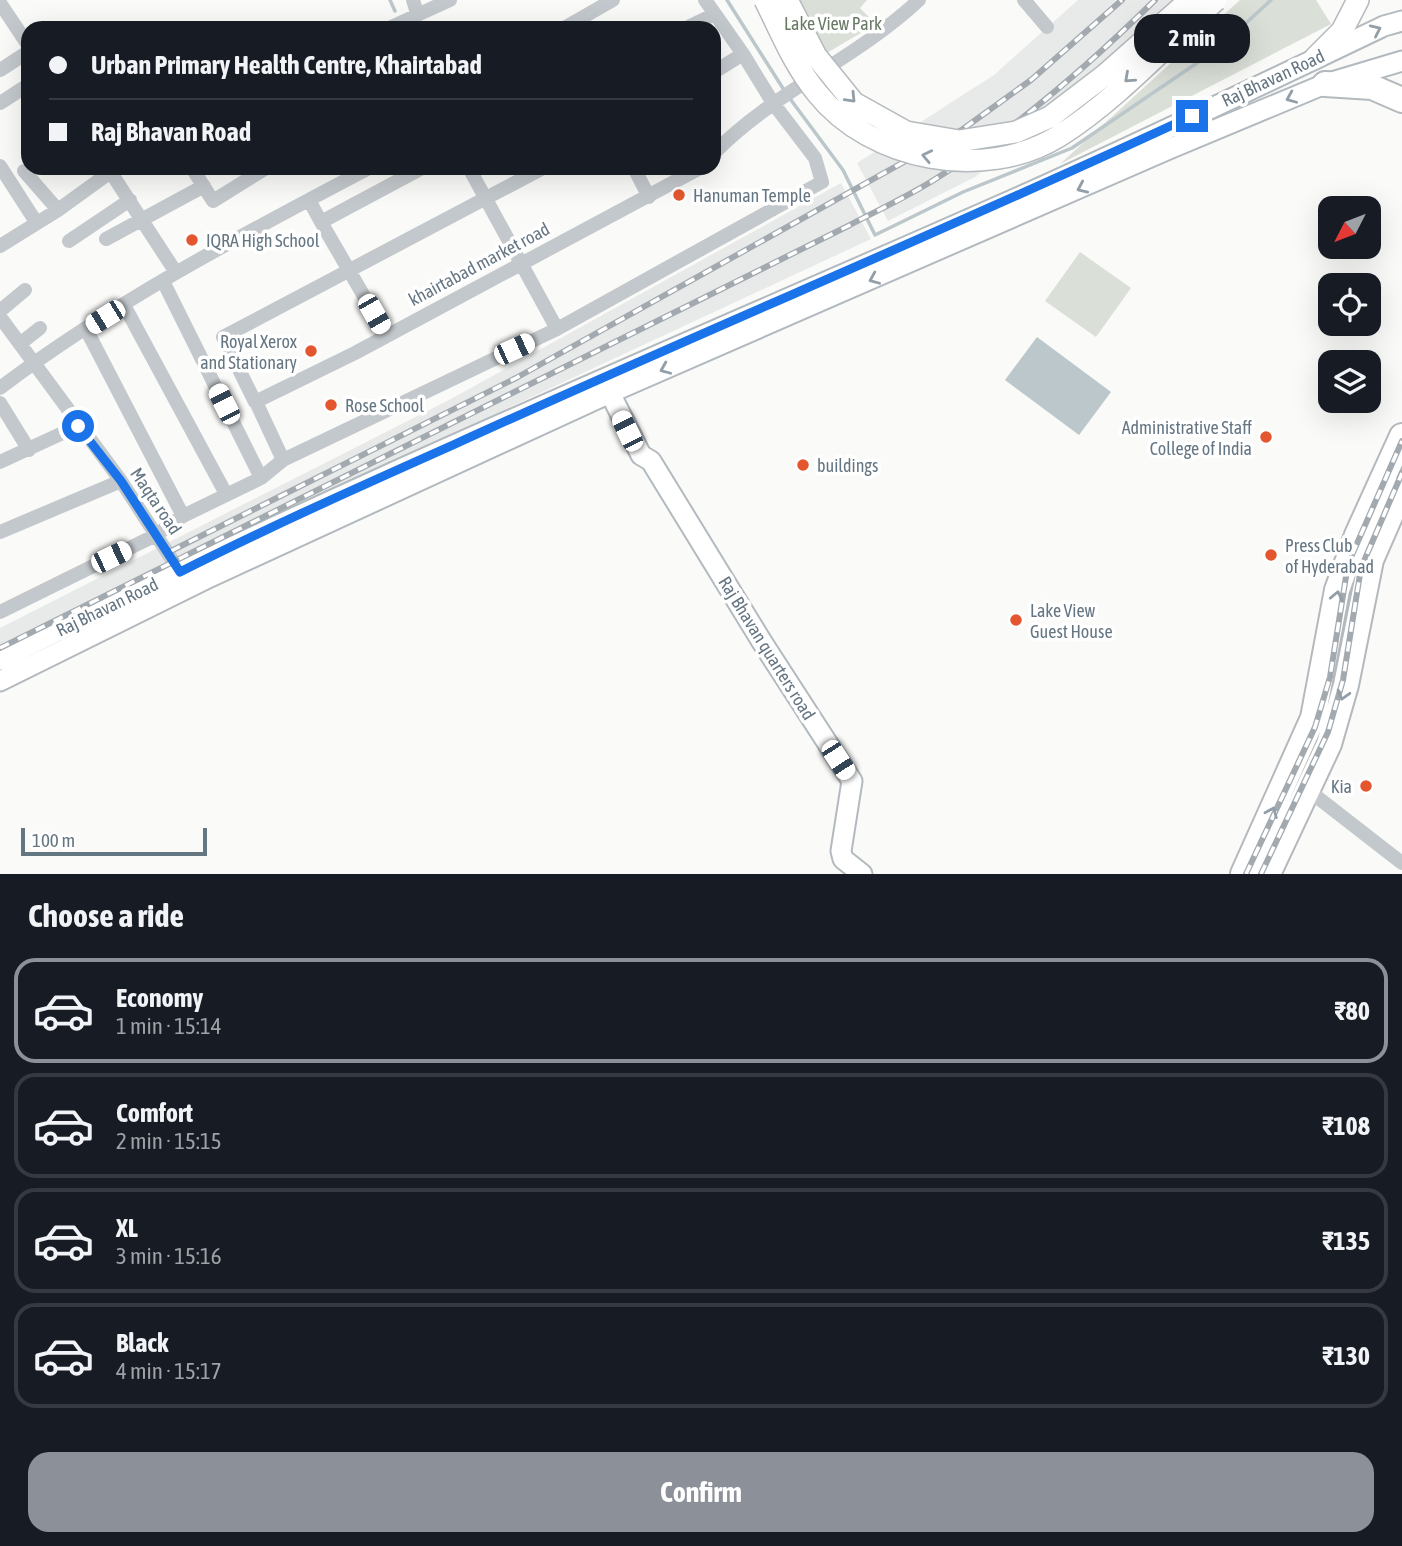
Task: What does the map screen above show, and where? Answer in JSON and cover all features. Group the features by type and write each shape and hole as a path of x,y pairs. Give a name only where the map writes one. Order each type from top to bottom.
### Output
{"highway":[{"path":"1325,84 1372,87 1402,100"},
{"path":"1243,874 1303,740 1318,697 1337,590 1357,535 1402,436"},
{"path":"1268,874 1329,744 1346,685 1371,560 1402,489"},
{"path":"1303,740 1329,744"}],"main road":[{"path":"765,0 795,63 818,95 845,119 876,140 907,152 943,160 975,160 1013,154 1057,137 1085,118 1216,0"},
{"path":"788,0 816,56 854,103 905,132 959,141 1016,132 1050,117 1104,75 1190,0"},
{"path":"1315,58 1342,31 1357,0"},
{"name":"Raj Bhavan Road","path":"0,681 612,382 1019,197 1315,58 1402,21"},
{"name":"Raj Bhavan Road","path":"0,660 261,531 1325,84 1402,61"},
{"name":"Raj Bhavan quarters road","path":"612,382 652,448 651,461 762,642 852,781 841,851 843,859 862,874"}],"street":[{"path":"398,21 415,7 450,0"},
{"path":"577,21 613,0"},
{"path":"705,0 720,21"},
{"path":"721,147 774,101 887,29 919,0"},
{"path":"1024,0 1047,27"},
{"path":"0,3 5,22 21,38"},
{"path":"700,21 715,14"},
{"path":"0,612 156,535 183,516 261,478 283,460 558,329 822,182 815,159 721,23"},
{"path":"721,68 743,54"},
{"path":"0,70 21,56"},
{"path":"0,103 21,90"},
{"path":"0,166 36,222"},
{"path":"27,175 58,210"},
{"path":"0,246 58,210 104,175"},
{"path":"115,175 175,271"},
{"path":"197,175 213,201 255,175"},
{"path":"0,388 175,271 356,175"},
{"path":"321,222 409,175"},
{"path":"473,175 558,329"},
{"path":"283,460 223,337 290,304 529,175"},
{"path":"638,175 649,197"},
{"name":"khairtabad market road","path":"256,402 387,336 688,175"},
{"path":"106,239 204,186"},
{"path":"68,241 130,200"},
{"path":"309,200 387,336"},
{"path":"163,281 261,478"},
{"path":"0,310 25,290"},
{"path":"124,305 226,494"},
{"name":"Maqta road","path":"0,317 121,481 180,572"},
{"path":"21,343 40,328"},
{"path":"86,329 183,516"},
{"path":"0,403 29,450"},
{"path":"0,462 78,426"},
{"path":"0,532 121,481"},
{"path":"1308,790 1402,863"}],"shaded area":[{"path":"1078,0 1178,0 1023,140 975,177 888,221 857,163 994,75"},
{"path":"841,183 871,239 169,566 0,651 0,628 449,400"},
{"path":"1037,337 1111,392 1079,435 1005,380"}],"green space":[{"name":"Lake View Park","path":"794,0 867,0 860,8 876,24 825,54"},
{"path":"1240,0 1316,0 1331,24 1060,164"},
{"path":"1080,252 1131,288 1096,337 1045,301"}],"waterway":[{"path":"390,0 395,11"},
{"path":"727,0 784,90"},
{"path":"788,96 843,170 875,235 963,192 1072,148 1219,48 1271,0"}],"railway":[{"path":"171,551 516,378 963,129 1031,80 1122,0"},
{"path":"0,648 916,191 967,159 1023,117 1104,49 1155,0"},
{"path":"1246,874 1315,727 1330,677 1348,564 1402,441"},
{"path":"1261,874 1328,732 1343,680 1361,568 1402,473"}],"place":[{"name":"Hanuman Temple","path":"679,195"},
{"name":"IQRA High School","path":"192,240"},
{"name":"Royal Xerox and Stationary","path":"311,351"},
{"name":"Rose School","path":"331,405"},
{"name":"Administrative Staff College of India","path":"1266,437"},
{"name":"buildings","path":"803,465"},
{"name":"Press Club of Hyderabad","path":"1271,555"},
{"name":"Lake View Guest House","path":"1016,620"},
{"name":"Kia","path":"1366,786"}],"route":[{"path":"78,426 121,481 180,572 261,531 602,377 1019,197 1192,116"}]}
